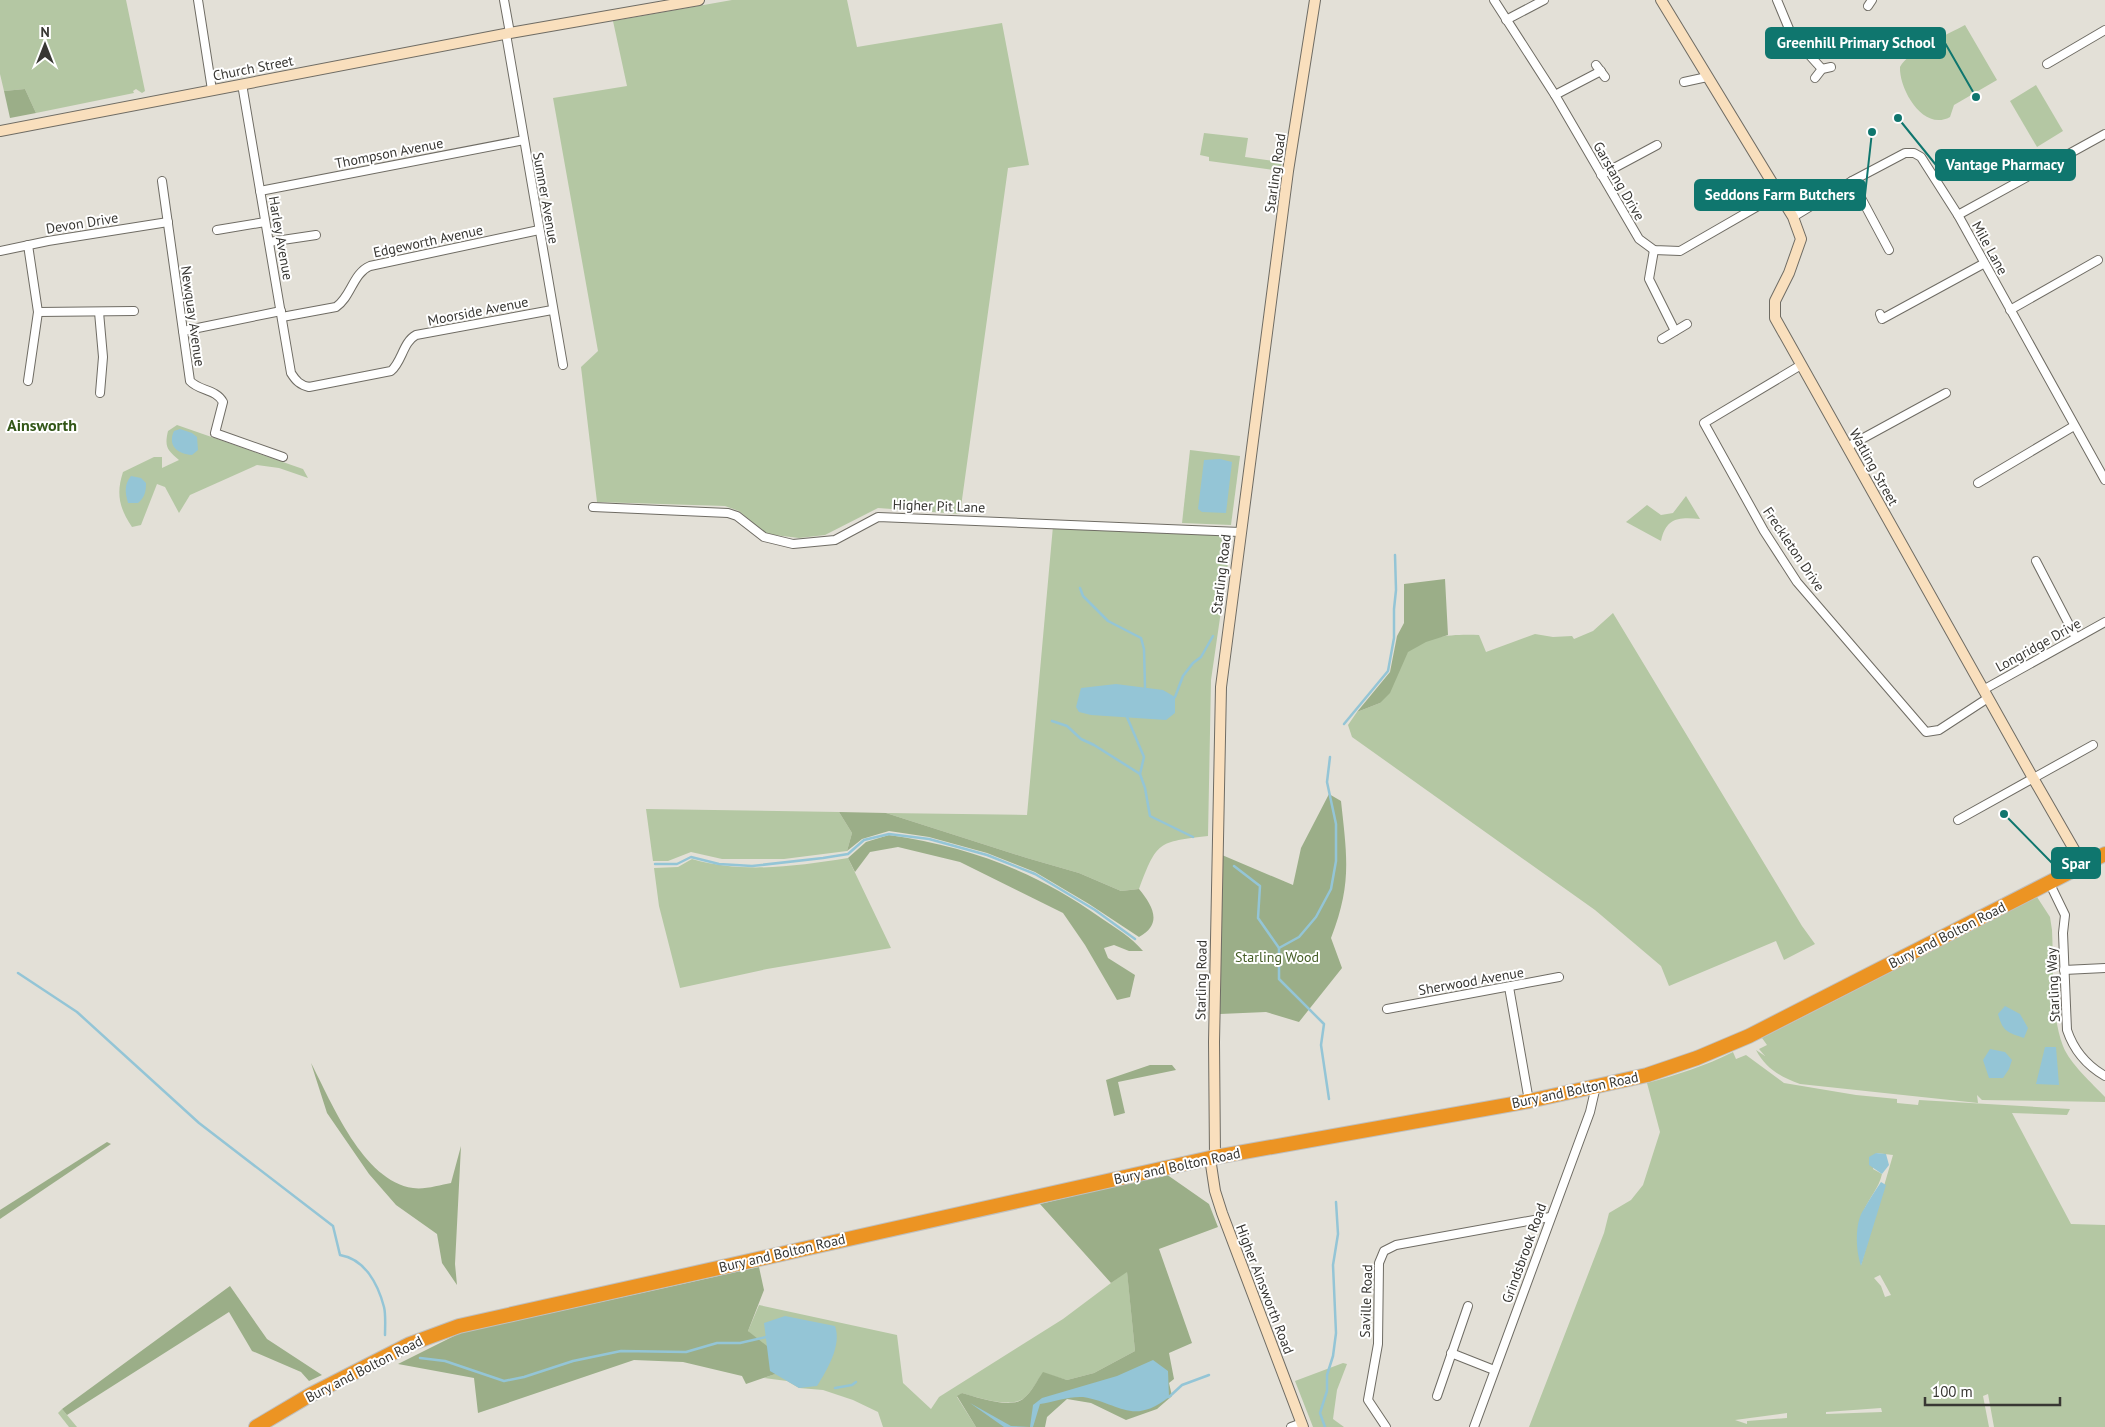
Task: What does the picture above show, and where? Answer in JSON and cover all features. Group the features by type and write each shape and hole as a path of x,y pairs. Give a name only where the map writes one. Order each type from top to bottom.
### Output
{"highway":[{"name":"Bury and Bolton Road","path":"256,1427 310,1395 410,1344 459,1326 1212,1157 1528,1101 1670,1068 1749,1036 2105,854"}],"main road":[{"name":"Church Street","path":"0,131 508,34 699,0"},
{"name":"Starling Road","path":"1212,1157 1220,687 1288,171 1315,0"},
{"name":"Watling Street","path":"1661,0 1794,217 1801,239 1789,273 1775,301 1775,318 2083,865"},
{"name":"Higher Ainsworth Road","path":"1212,1157 1222,1213 1303,1425"}],"street":[{"path":"198,0 212,90"},
{"name":"Sumner Avenue","path":"504,0 524,140 563,365"},
{"name":"Garstang Drive","path":"1494,0 1555,95 1639,239 1654,250"},
{"path":"1506,20 1544,0"},
{"path":"1777,0 1792,36 1822,68"},
{"path":"2047,64 2105,30"},
{"path":"1815,78 1822,68 1831,67"},
{"path":"1555,95 1601,71"},
{"path":"1684,82 1707,77"},
{"name":"Harley Avenue","path":"242,84 291,373 295,380 309,387"},
{"path":"1958,215 2105,134"},
{"name":"Thompson Avenue","path":"260,190 524,140"},
{"path":"1601,175 1657,145"},
{"name":"Mile Lane","path":"1794,217 1852,181 1905,153 1914,153 1921,157 1958,215 1983,264 2105,480"},
{"name":"Newquay Avenue","path":"162,181 190,381 194,385 220,395 223,402 215,434 283,457"},
{"path":"1852,181 1889,250"},
{"path":"1675,331 1649,279 1654,250 1680,251 1779,194"},
{"name":"Devon Drive","path":"0,251 168,222"},
{"path":"217,230 265,222"},
{"name":"Edgeworth Avenue","path":"183,331 281,314 336,307 342,302 361,272 370,266 539,230"},
{"path":"269,242 316,235"},
{"path":"28,245 38,312 28,381"},
{"path":"2010,310 2098,260"},
{"path":"1880,314 1882,319 1983,264"},
{"name":"Moorside Avenue","path":"309,387 391,371 395,368 409,341 416,335 552,310"},
{"path":"38,312 134,311"},
{"path":"99,312 103,357 100,393"},
{"path":"1662,339 1687,324"},
{"name":"Freckleton Drive","path":"1801,365 1704,422 1764,532 1797,582 1926,732 1939,730 1985,694"},
{"path":"1847,447 1946,393"},
{"path":"1978,483 2074,426"},
{"name":"Higher Pit Lane","path":"593,507 728,513 737,516 764,538 793,544 835,540 878,517 1240,532"},
{"path":"2036,561 2076,638"},
{"name":"Longridge Drive","path":"1985,694 2105,622"},
{"path":"1958,820 2092,745"},
{"name":"Starling Way","path":"2049,882 2065,915 2063,933 2065,1011 2072,1044 2082,1058 2105,1076"},
{"path":"2064,970 2105,968"},
{"name":"Sherwood Avenue","path":"1387,1009 1559,977"},
{"path":"1509,987 1528,1101"},
{"name":"Grindsbrook Road","path":"1474,1427 1590,1112 1596,1086"},
{"name":"Saville Road","path":"1386,1427 1368,1400 1378,1344 1379,1263 1384,1251 1396,1245 1550,1217"},
{"path":"1437,1396 1468,1306"},
{"path":"1451,1353 1494,1370"},
{"path":"1291,1427 1303,1425"}],"green space":[{"path":"0,0 126,0 145,91 142,93 136,89 133,91 134,93 36,113 25,89 4,91 0,74"},
{"path":"732,0 847,0 857,47 1002,23 1029,165 1008,168 960,514 878,508 825,535 799,538 766,534 739,511 725,506 597,502 581,367 598,351 553,98 627,86 613,21"},
{"path":"1965,25 1997,80 1954,105 1950,117 1940,120 1931,119 1922,114 1908,96 1900,67 1904,61 1920,49"},
{"path":"2036,85 2063,131 2037,147 2010,101"},
{"path":"25,89 36,113 10,118 4,91"},
{"path":"1204,133 1248,138 1245,157 1282,162 1280,171 1209,161 1209,157 1200,155"},
{"path":"177,425 303,469 308,478 279,468 257,465 190,495 179,513 165,487 157,484 141,525 132,527 124,513 119,494 123,472 154,457 162,457 162,468 179,460 170,451 166,441 168,431"},
{"path":"1190,450 1240,456 1231,525 1182,523"},
{"path":"1686,496 1700,519 1685,518 1670,523 1663,533 1661,541 1626,522 1647,505 1661,515 1673,513"},
{"path":"1053,526 1232,535 1211,680 1208,836 1179,840 1162,847 1150,861 1139,889 1121,891 1079,873 886,813 1027,815"},
{"path":"1445,579 1448,635 1426,642 1408,652 1390,693 1380,703 1357,712 1390,672 1397,636 1404,623 1404,584"},
{"path":"1613,613 1802,926 1815,944 1784,960 1776,941 1669,986 1661,966 1595,910 1352,737 1348,725 1357,712 1380,703 1405,655 1408,651 1424,642 1451,635 1479,635 1486,652 1535,634 1553,637 1572,636 1574,639 1593,631"},
{"name":"Starling Wood","path":"1329,794 1341,801 1345,838 1345,886 1338,919 1331,938 1342,968 1299,1022 1266,1012 1220,1014 1222,855 1293,885 1301,848"},
{"path":"646,809 839,812 852,833 847,851 784,859 722,859 691,852 668,861 653,861"},
{"path":"839,812 886,813 1079,873 1121,891 1139,889 1151,908 1153,921 1146,932 1139,937 1035,872 987,853 929,837 889,831 862,839 847,851 852,833"},
{"path":"889,835 947,846 1001,863 1051,887 1112,925 1143,951 1129,951 1114,945 1104,948 1108,958 1135,975 1130,997 1117,1000 1085,945 1063,913 960,862 898,847 870,852 855,872 848,858 866,842"},
{"path":"848,858 891,948 767,969 680,988 659,906 654,868 678,867 692,859 731,866 770,867"},
{"path":"2037,897 2050,917 2054,1004 2063,1046 2076,1066 2105,1097 2105,1102 1982,1100 1977,1095 1978,1103 1800,1084 1775,1072 1764,1062 1756,1050 1765,1056 1759,1049 1767,1045 1762,1038"},
{"path":"1733,1052 1736,1059 1746,1055 1784,1083 1856,1095 1897,1099 1897,1103 1918,1105 1919,1100 2070,1109 2067,1115 2012,1113 2071,1224 2105,1225 2105,1427 1994,1427 1988,1394 1983,1396 1989,1427 1529,1427 1604,1233 1609,1213 1631,1200 1643,1185 1660,1132 1647,1083 1691,1070","holes":["1876,1153 1893,1155 1861,1265 1858,1238 1859,1225 1863,1212 1879,1184 1882,1174 1873,1169","1880,1275 1891,1295 1885,1297 1881,1286 1874,1278","1881,1408 1882,1412 1826,1414 1826,1412","1787,1413 1787,1418 1747,1421 1747,1424 1735,1420"]},
{"path":"311,1063 351,1138 364,1156 379,1171 395,1182 413,1188 427,1188 451,1183 461,1146 455,1264 457,1285 442,1263 437,1234 396,1205 369,1174 327,1113"},
{"path":"1150,1065 1172,1065 1176,1070 1118,1082 1125,1113 1114,1116 1106,1080"},
{"path":"107,1142 111,1144 0,1219 0,1210"},
{"path":"1166,1174 1209,1204 1218,1227 1159,1249 1192,1343 1169,1353 1174,1379 1169,1383 1172,1396 1157,1409 1126,1420 1091,1403 1067,1399 1047,1417 1045,1427 976,1427 957,1396 962,1393 994,1402 1011,1403 1019,1401 1030,1393 1043,1372 1067,1380 1094,1373 1135,1351 1127,1272 1111,1283 1040,1204"},
{"path":"759,1267 764,1290 748,1331 772,1350 781,1372 746,1384 742,1376 683,1362 634,1360 478,1413 474,1378 398,1364 460,1333"},
{"path":"1127,1271 1135,1351 1094,1373 1067,1380 1043,1373 1030,1393 1018,1401 993,1401 962,1393 957,1397 976,1427 883,1427 878,1412 853,1400 823,1390 799,1388 787,1381 764,1378 780,1372 748,1331 759,1305 897,1335 903,1383 931,1409 939,1397 1063,1319"},
{"path":"230,1286 267,1339 322,1375 309,1381 301,1372 252,1351 229,1312 67,1415 62,1409"},
{"path":"1343,1363 1347,1364 1337,1390 1333,1419 1344,1427 1313,1427 1295,1381"},
{"path":"62,1409 77,1427 69,1427 58,1413"}],"water":[{"path":"180,429 197,437 198,450 192,455 178,451 173,445 172,436 174,431"},
{"path":"1220,459 1232,462 1226,513 1202,512 1198,509 1204,460"},
{"path":"131,476 141,478 146,483 145,494 138,503 128,503 126,489 127,482"},
{"path":"1116,684 1163,690 1175,697 1175,713 1166,720 1091,715 1079,712 1076,707 1081,688"},
{"path":"2005,1006 2020,1014 2028,1028 2024,1038 2010,1033 2004,1028 1998,1014"},
{"path":"2045,1047 2056,1047 2059,1085 2036,1084"},
{"path":"1990,1049 2005,1052 2012,1060 2003,1078 1989,1078 1983,1060"},
{"path":"1876,1153 1886,1154 1889,1165 1882,1174 1869,1165 1869,1157"},
{"path":"1881,1182 1886,1185 1861,1266 1857,1245 1857,1229 1864,1209"},
{"path":"785,1316 835,1326 837,1341 835,1349 829,1365 817,1386 799,1388 770,1371 764,1323"},
{"path":"1153,1360 1168,1371 1169,1397 1156,1406 1135,1411 1083,1397 1073,1397 1040,1404 1033,1427 1030,1427 1033,1405 1042,1398 1117,1376"},
{"path":"970,1403 1011,1426 1030,1427 1004,1427"}],"waterway":[{"path":"1344,724 1388,671 1394,638 1395,555"},
{"path":"1080,588 1083,596 1108,621 1141,638 1144,649 1145,687"},
{"path":"1175,697 1183,676 1193,663 1201,657 1213,636"},
{"path":"1127,717 1144,757 1140,774"},
{"path":"1052,721 1067,726 1081,739 1140,774 1145,788 1150,816 1193,837"},
{"path":"1279,948 1299,937 1316,917 1331,889 1336,861 1336,824 1327,782 1330,757"},
{"path":"655,864 677,864 691,857 719,864 752,866 848,854 864,840 889,834 929,839 987,855 1035,874 1095,910 1135,939"},
{"path":"1234,866 1260,886 1258,918 1279,948 1279,979 1324,1024 1321,1045 1329,1099"},
{"path":"18,973 77,1012 199,1123 333,1226 340,1255 349,1257 357,1262 374,1281 385,1310 385,1335"},
{"path":"1325,1427 1320,1413 1327,1391 1327,1375 1333,1356 1336,1333 1333,1265 1338,1234 1336,1202"},
{"path":"420,1358 445,1361 504,1381 524,1377 573,1361 621,1351 686,1352 717,1343 740,1343 766,1337"},
{"path":"1166,1397 1169,1397 1182,1385 1209,1375"},
{"path":"835,1388 852,1385 856,1382"}],"place":[{"name":"Greenhill Primary School","path":"1976,97"},
{"name":"Vantage Pharmacy","path":"1898,118"},
{"name":"Seddons Farm Butchers","path":"1872,132"},
{"name":"Spar","path":"2004,814"}],"district":[{"name":"Ainsworth","path":"42,425"}]}
